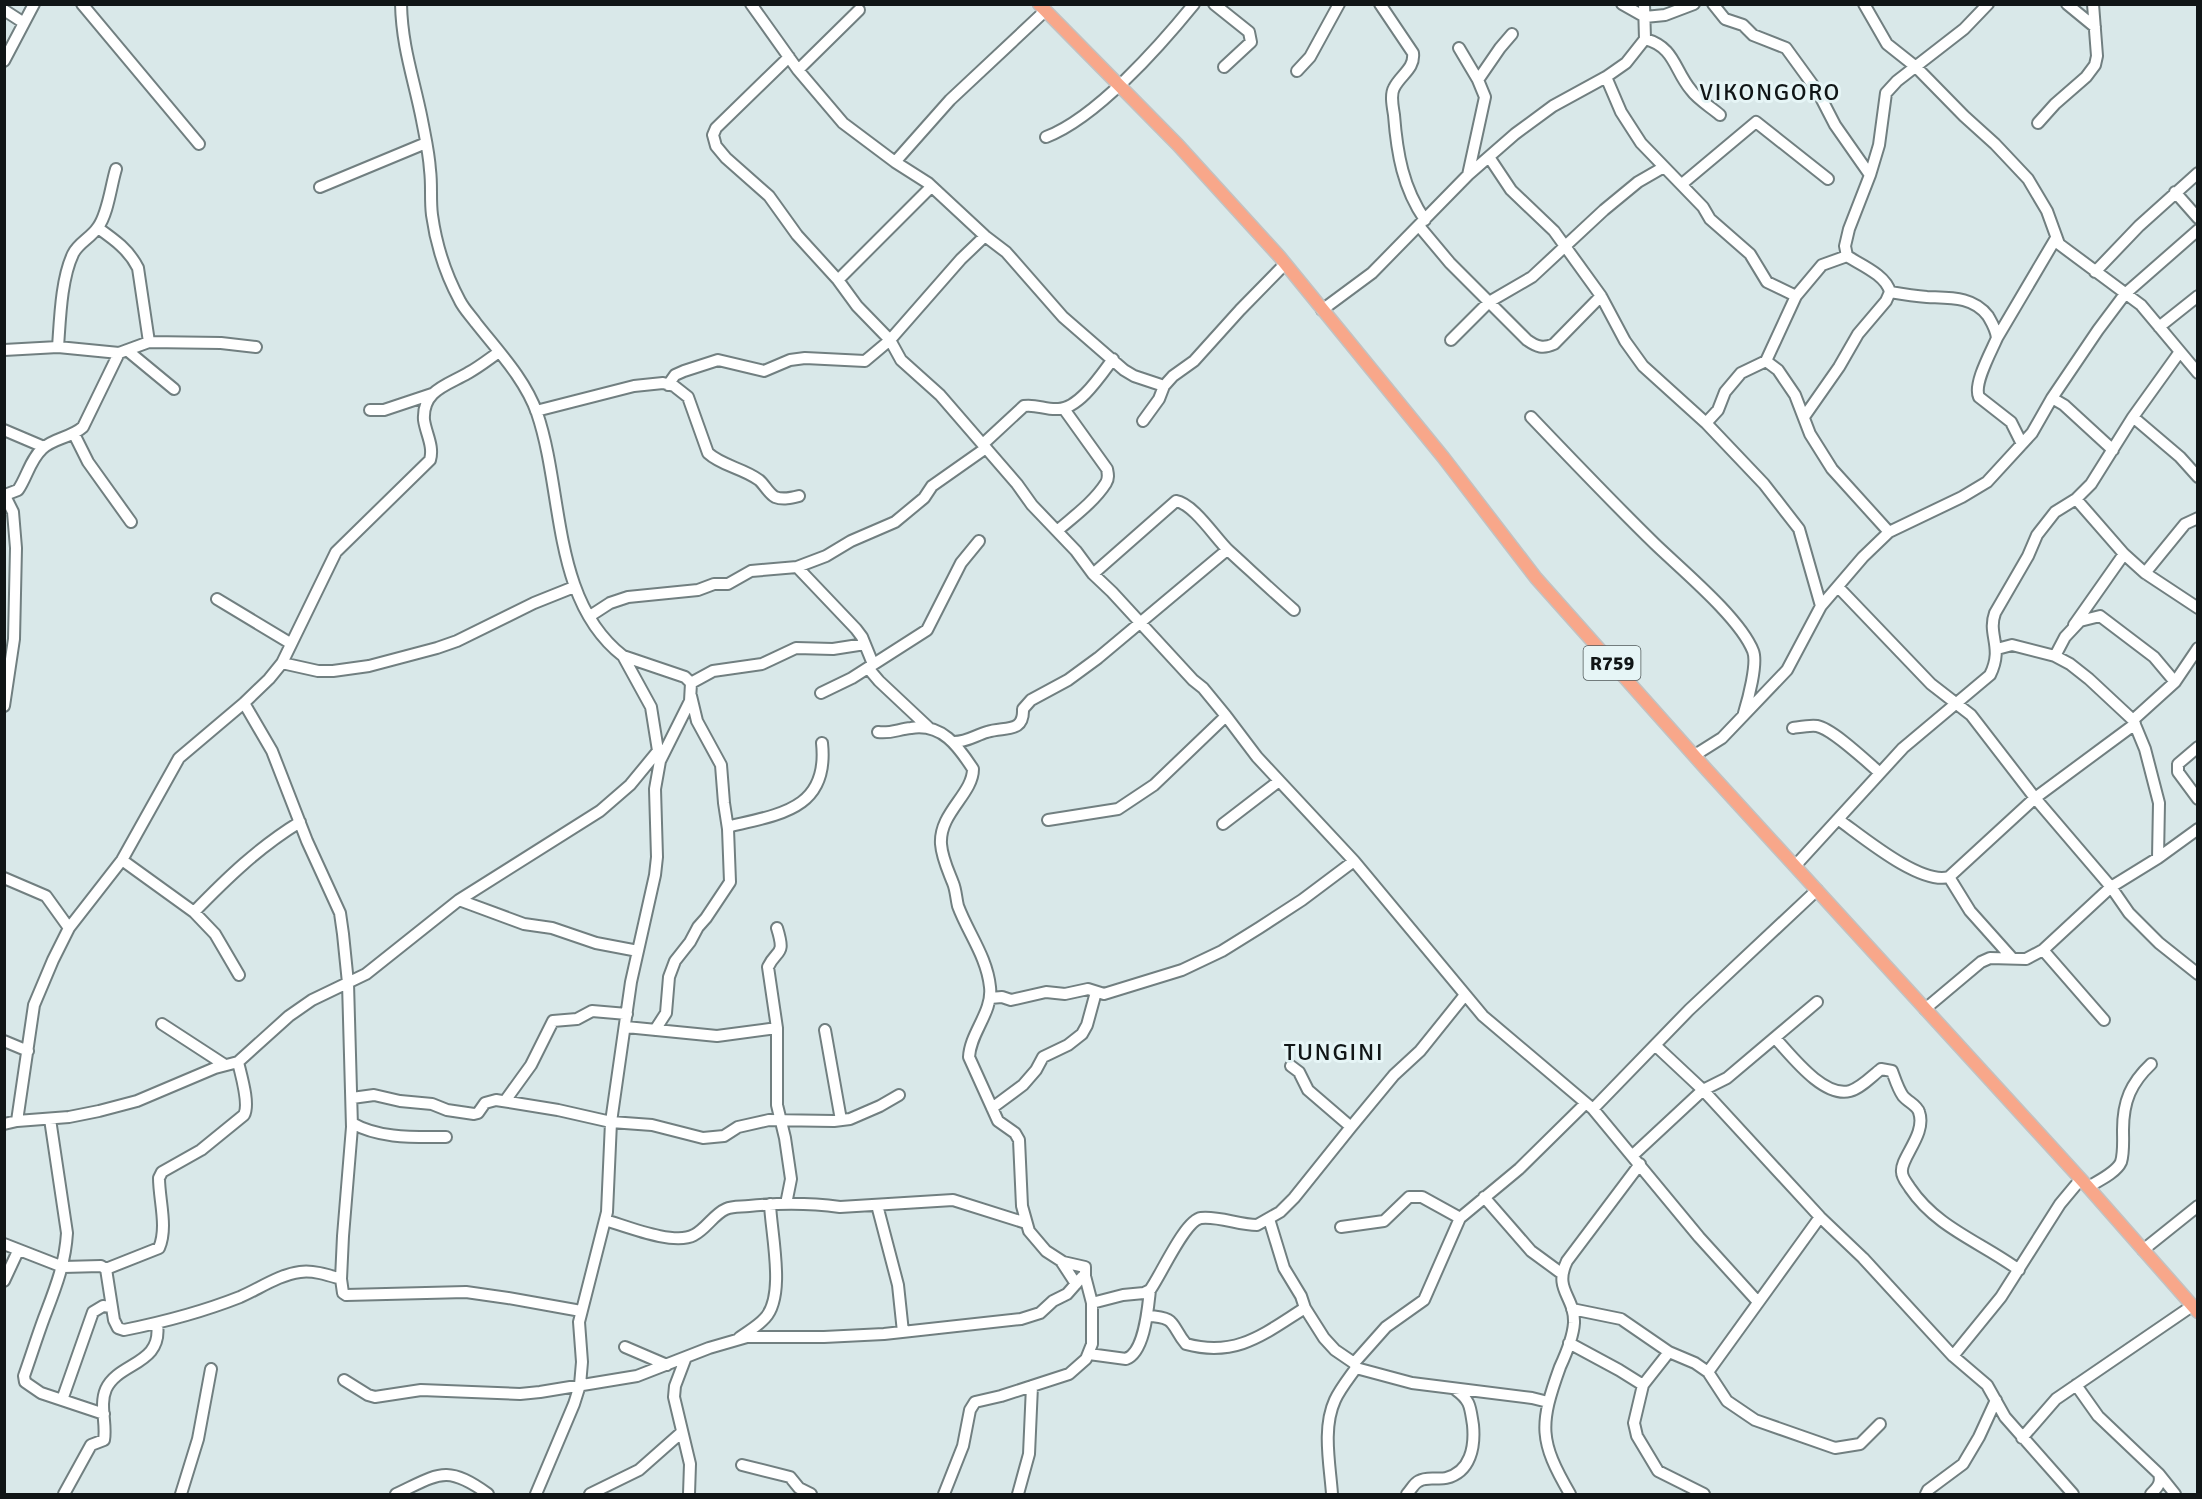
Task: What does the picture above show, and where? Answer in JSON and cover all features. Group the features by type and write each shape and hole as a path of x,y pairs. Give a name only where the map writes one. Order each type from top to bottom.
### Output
{"main road":[{"name":"R759","path":"1042,8 1178,145 1285,264 1443,457 1536,578 2084,1183 2195,1309"}],"street":[{"path":"4,62 34,4"},
{"path":"82,4 199,144"},
{"path":"401,4 402,33 426,143 432,218 446,269 461,303 499,352 526,391 536,411 557,502 565,558 574,587 603,638 623,656 651,707 659,756 655,789 657,856 655,875 638,951 611,1122 609,1194 605,1220 581,1311 580,1385 536,1494"},
{"path":"751,4 798,70 843,123 895,162 922,178 985,236 1006,252 1063,317 1113,359 1134,376 1164,386"},
{"path":"1046,138 1062,131 1119,86 1155,51 1194,4"},
{"path":"1214,4 1249,32 1251,37 1251,42 1224,67"},
{"path":"1297,71 1310,57 1339,4"},
{"path":"1380,4 1413,53 1414,59 1393,89 1396,143 1403,177 1422,223 1444,257 1527,340 1536,346 1545,348 1554,344 1601,296"},
{"path":"1622,4 1645,17 1665,15 1694,4"},
{"path":"1322,310 1372,273 1467,175 1515,134 1553,106 1606,77 1626,63 1645,39 1644,4"},
{"path":"1713,4 1725,19 1743,26 1752,35 1786,48 1818,92 1835,125 1870,174"},
{"path":"1890,292 1879,277 1847,256 1845,246 1879,145 1886,93 1897,81 1964,29 1988,4"},
{"path":"2067,4 2095,27"},
{"path":"2038,123 2055,104 2086,77 2095,65 2097,56 2093,4"},
{"path":"1867,6 1887,44 1916,67 2028,179 2047,211 2056,238 2063,248 2141,306 2198,373"},
{"path":"895,162 950,100 1042,8"},
{"path":"4,10 24,23"},
{"path":"798,70 859,10"},
{"path":"1478,80 1512,34"},
{"path":"1645,39 1665,48 1690,89 1720,115"},
{"path":"1459,48 1485,97 1467,175"},
{"path":"789,57 716,128 713,139 716,146 726,158 769,196 797,235 838,280 857,306 890,340 908,368 940,395 1017,484 1032,505 1076,551 1093,574 1203,688 1257,757 1354,861 1483,1016 1589,1106 1699,1237 1758,1302"},
{"path":"1606,77 1621,112 1641,143 1705,208 1710,219 1750,254 1767,282 1796,296"},
{"path":"1682,183 1756,122 1828,179"},
{"path":"320,187 426,143"},
{"path":"1489,157 1511,190 1554,231 1601,296 1625,341 1643,366 1706,423 1764,484 1799,529 1821,606"},
{"path":"1451,340 1489,302 1532,277 1604,210 1638,182 1664,167"},
{"path":"58,347 68,266 76,247 98,228 102,220 116,169"},
{"path":"2095,272 2132,233 2198,173"},
{"path":"838,280 931,187"},
{"path":"2175,192 2198,218"},
{"path":"98,228 119,243 133,257 138,268 149,342"},
{"path":"1695,755 1722,738 1787,670 1821,606 1839,588 1863,557 1889,532 1962,497 1987,482 2032,433 2052,398 2125,294 2198,230"},
{"path":"668,385 675,375 684,370 718,360 764,371 790,360 805,358 863,362 890,340 954,267 985,236"},
{"path":"2022,444 2011,422 1979,397 1977,392 1979,381 1997,338 2056,238"},
{"path":"1706,423 1718,410 1725,392 1742,373 1766,362 1796,296 1822,265 1847,256"},
{"path":"1143,421 1159,399 1164,386 1173,376 1206,349 1240,309 1285,264"},
{"path":"1890,292 1968,301 1982,309 1992,322 1997,338"},
{"path":"1804,417 1839,368 1858,334 1881,307 1890,292"},
{"path":"2159,327 2198,296"},
{"path":"4,350 58,347 124,352 149,342 221,343 256,347"},
{"path":"124,352 174,389"},
{"path":"4,706 14,639 16,559 13,512 5,494 18,490 32,462 44,447 75,435 89,418 124,352"},
{"path":"16,1121 34,1005 69,928 122,860 179,758 244,703 282,663 336,552 430,460 431,443 424,418 429,398 437,389 470,373 499,352"},
{"path":"1795,866 1903,748 1990,675 1995,665 1997,649 1992,621 2037,536 2055,512 2076,499 2091,484 2133,417 2180,353"},
{"path":"590,616 610,603 628,597 698,590 714,584 728,585 751,571 797,567 895,522 924,498 937,482 984,446 1024,406 1064,409 1077,402 1113,359"},
{"path":"1766,362 1778,370 1795,395 1810,434 1832,469 1889,532"},
{"path":"536,411 634,386 651,383 674,386 688,397 708,453 713,458 761,481 773,496 781,498 799,496"},
{"path":"370,410 384,410 432,394"},
{"path":"2052,398 2064,405 2112,450"},
{"path":"1057,531 1090,501 1106,483 1109,476 1107,469 1064,409"},
{"path":"1531,417 1742,631 1754,653 1751,688 1744,717"},
{"path":"2133,417 2180,457 2198,477"},
{"path":"4,430 44,447"},
{"path":"75,435 88,462 131,522"},
{"path":"2076,499 2124,554 2145,573 2198,608"},
{"path":"1093,574 1176,501 1181,501 1202,519 1227,550 1294,610"},
{"path":"2145,573 2185,524 2198,518"},
{"path":"821,693 871,666 929,628 961,563 979,541"},
{"path":"954,742 966,741 986,732 1009,729 1017,725 1023,717 1023,709 1031,700 1082,670 1227,550"},
{"path":"2055,656 2065,637 2124,554"},
{"path":"797,567 856,629 865,644 871,666 879,681 928,728 954,742 974,771 944,826 941,844 944,862 954,886 958,905 987,971 990,998 969,1053 998,1121 1016,1133 1020,1140 1021,1199 1026,1223 1033,1238 1061,1261 1076,1284"},
{"path":"282,663 318,671 369,666 457,641 534,603 574,587"},
{"path":"1839,588 1931,684 1971,715 2129,913 2159,943 2198,974"},
{"path":"217,600 290,644"},
{"path":"2065,637 2080,621 2100,616 2154,657 2175,682"},
{"path":"691,682 713,671 762,664 796,648 833,649 865,644"},
{"path":"1997,649 2012,645 2055,656 2089,679 2134,722 2145,748 2159,803 2158,858"},
{"path":"1839,820 1876,847 1920,874 1940,879 1949,877 2035,798 2134,722 2175,682 2198,648"},
{"path":"623,656 685,677 691,682"},
{"path":"655,1030 666,1013 669,977 675,961 730,882 728,829 721,765 698,721 691,696 691,682"},
{"path":"4,1124 99,1111 137,1101 225,1065 238,1062 289,1016 312,1000 366,974 459,900 600,811 659,756 685,713 691,696"},
{"path":"244,703 272,752 340,913 348,983 352,1098 341,1290 346,1295 466,1292 581,1311"},
{"path":"1048,820 1118,809 1154,785 1226,716"},
{"path":"1793,728 1816,726 1823,728 1880,773"},
{"path":"878,732 928,728"},
{"path":"728,829 731,826 795,807 810,795 816,788 820,777 822,743"},
{"path":"2198,747 2178,764 2178,772 2198,799"},
{"path":"1223,824 1279,781"},
{"path":"194,912 249,857 300,822"},
{"path":"1925,1009 1981,962 1990,958 2026,959 2043,950 2110,887 2158,858 2198,829"},
{"path":"122,860 194,912 215,934 239,975"},
{"path":"990,998 1002,997 1011,1000 1046,992 1065,994 1088,989 1104,994 1205,960 1302,900 1354,861"},
{"path":"1949,877 1970,911 2012,958"},
{"path":"4,878 46,896 69,928"},
{"path":"1332,1494 1328,1442 1335,1398 1355,1366 1386,1327 1424,1300 1460,1218 1519,1169 1656,1046 1689,1010 1817,890"},
{"path":"459,900 524,924 552,928 596,943 638,951"},
{"path":"777,928 781,939 781,949 768,967 777,1028 777,1105 791,1179 786,1204"},
{"path":"2043,950 2104,1020"},
{"path":"992,1108 1023,1086 1043,1057 1068,1045 1082,1034 1087,1025 1096,992"},
{"path":"1089,1354 1130,1358 1139,1344 1147,1316 1150,1290 1184,1232 1195,1220 1205,1219 1254,1226 1269,1219 1294,1198 1394,1075 1420,1050 1465,994"},
{"path":"1570,1494 1552,1465 1545,1436 1545,1414 1548,1402 1574,1323 1572,1309 1561,1283 1561,1273 1567,1261 1636,1160 1703,1090 1727,1078 1817,1002"},
{"path":"505,1101 531,1065 553,1021 577,1019 592,1011 627,1014"},
{"path":"162,1024 225,1065"},
{"path":"626,1027 717,1036 777,1028"},
{"path":"825,1030 841,1120"},
{"path":"1775,1038 1817,1082 1839,1091 1849,1091 1881,1069 1892,1071 1903,1096 1919,1109 1920,1117 1920,1127 1901,1169 1902,1176 1920,1203 1936,1218 1999,1255 2019,1270"},
{"path":"4,1041 28,1051"},
{"path":"1656,1046 1703,1090 1953,1356 1987,1385 2005,1417 2073,1494"},
{"path":"106,1269 159,1248 162,1222 159,1178 162,1172 207,1146 244,1116 247,1111 246,1102 238,1062"},
{"path":"1953,1356 2001,1297 2060,1204 2084,1183 2105,1177 2120,1164 2123,1146 2123,1117 2127,1101 2132,1086 2151,1064"},
{"path":"1291,1066 1299,1072 1308,1090 1351,1127"},
{"path":"352,1098 374,1095 400,1101 432,1104 447,1110 474,1114 478,1113 489,1101 505,1101 611,1122 652,1125 703,1138 724,1136 749,1124 780,1119 841,1120 866,1113 899,1095"},
{"path":"50,1119 67,1233 63,1267 24,1376 25,1382 29,1387 104,1414"},
{"path":"352,1123 365,1130 399,1136 446,1137"},
{"path":"351,1141 365,1130"},
{"path":"1341,1227 1384,1221 1409,1197 1422,1197 1460,1218"},
{"path":"1484,1197 1531,1251 1561,1273"},
{"path":"605,1220 643,1232 689,1237 696,1234 725,1209 770,1204 840,1207 953,1200 1026,1223"},
{"path":"736,1340 763,1321 771,1307 777,1274 770,1204"},
{"path":"877,1205 898,1285 903,1332"},
{"path":"2143,1250 2198,1206"},
{"path":"1708,1372 1820,1217"},
{"path":"1269,1219 1284,1269 1301,1296 1305,1308 1324,1338 1355,1366 1412,1383 1548,1402"},
{"path":"4,1244 63,1267 101,1266 106,1269"},
{"path":"4,1281 18,1251"},
{"path":"944,1494 963,1446 972,1405 981,1400 1069,1374 1081,1365 1089,1354 1092,1344 1092,1303 1085,1267 1061,1261"},
{"path":"106,1269 114,1320 118,1328 124,1330 157,1324 232,1300 293,1273 314,1272 340,1279"},
{"path":"344,1380 375,1397 421,1390 520,1394 565,1389 637,1376 747,1337 824,1337 903,1332 1021,1319 1040,1313 1053,1301 1067,1294 1085,1276"},
{"path":"1092,1303 1150,1290"},
{"path":"63,1400 93,1312 103,1306 112,1307"},
{"path":"1147,1316 1168,1319 1178,1329 1185,1343 1189,1345 1230,1347 1259,1337 1305,1308"},
{"path":"1572,1309 1621,1319 1668,1352 1695,1363 1708,1372 1727,1401 1740,1412 1755,1420 1835,1448 1860,1444 1880,1424"},
{"path":"2022,1438 2056,1399 2195,1309"},
{"path":"64,1494 91,1445 104,1440 106,1389 114,1379 153,1349 157,1340 157,1324"},
{"path":"1569,1343 1643,1385"},
{"path":"625,1347 667,1365"},
{"path":"1668,1352 1643,1385 1634,1424 1637,1436 1658,1471 1704,1494"},
{"path":"687,1358 674,1390 690,1464 689,1494"},
{"path":"181,1494 198,1439 211,1369"},
{"path":"2076,1385 2098,1416 2159,1474 2175,1494"},
{"path":"1018,1494 1029,1454 1032,1386"},
{"path":"1407,1494 1421,1479 1447,1478 1460,1471 1473,1449 1470,1405 1467,1398 1456,1390"},
{"path":"1926,1494 1963,1464 1979,1437 1996,1400"},
{"path":"590,1494 639,1470 682,1432"},
{"path":"742,1466 790,1477 799,1488 811,1494"},
{"path":"396,1494 432,1477 445,1474 466,1479 488,1494"},
{"path":"2151,1494 2159,1486 2161,1479 2159,1474"}],"district":[{"name":"VIKONGORO","path":"1770,92"},
{"name":"TUNGINI","path":"1334,1052"}]}
